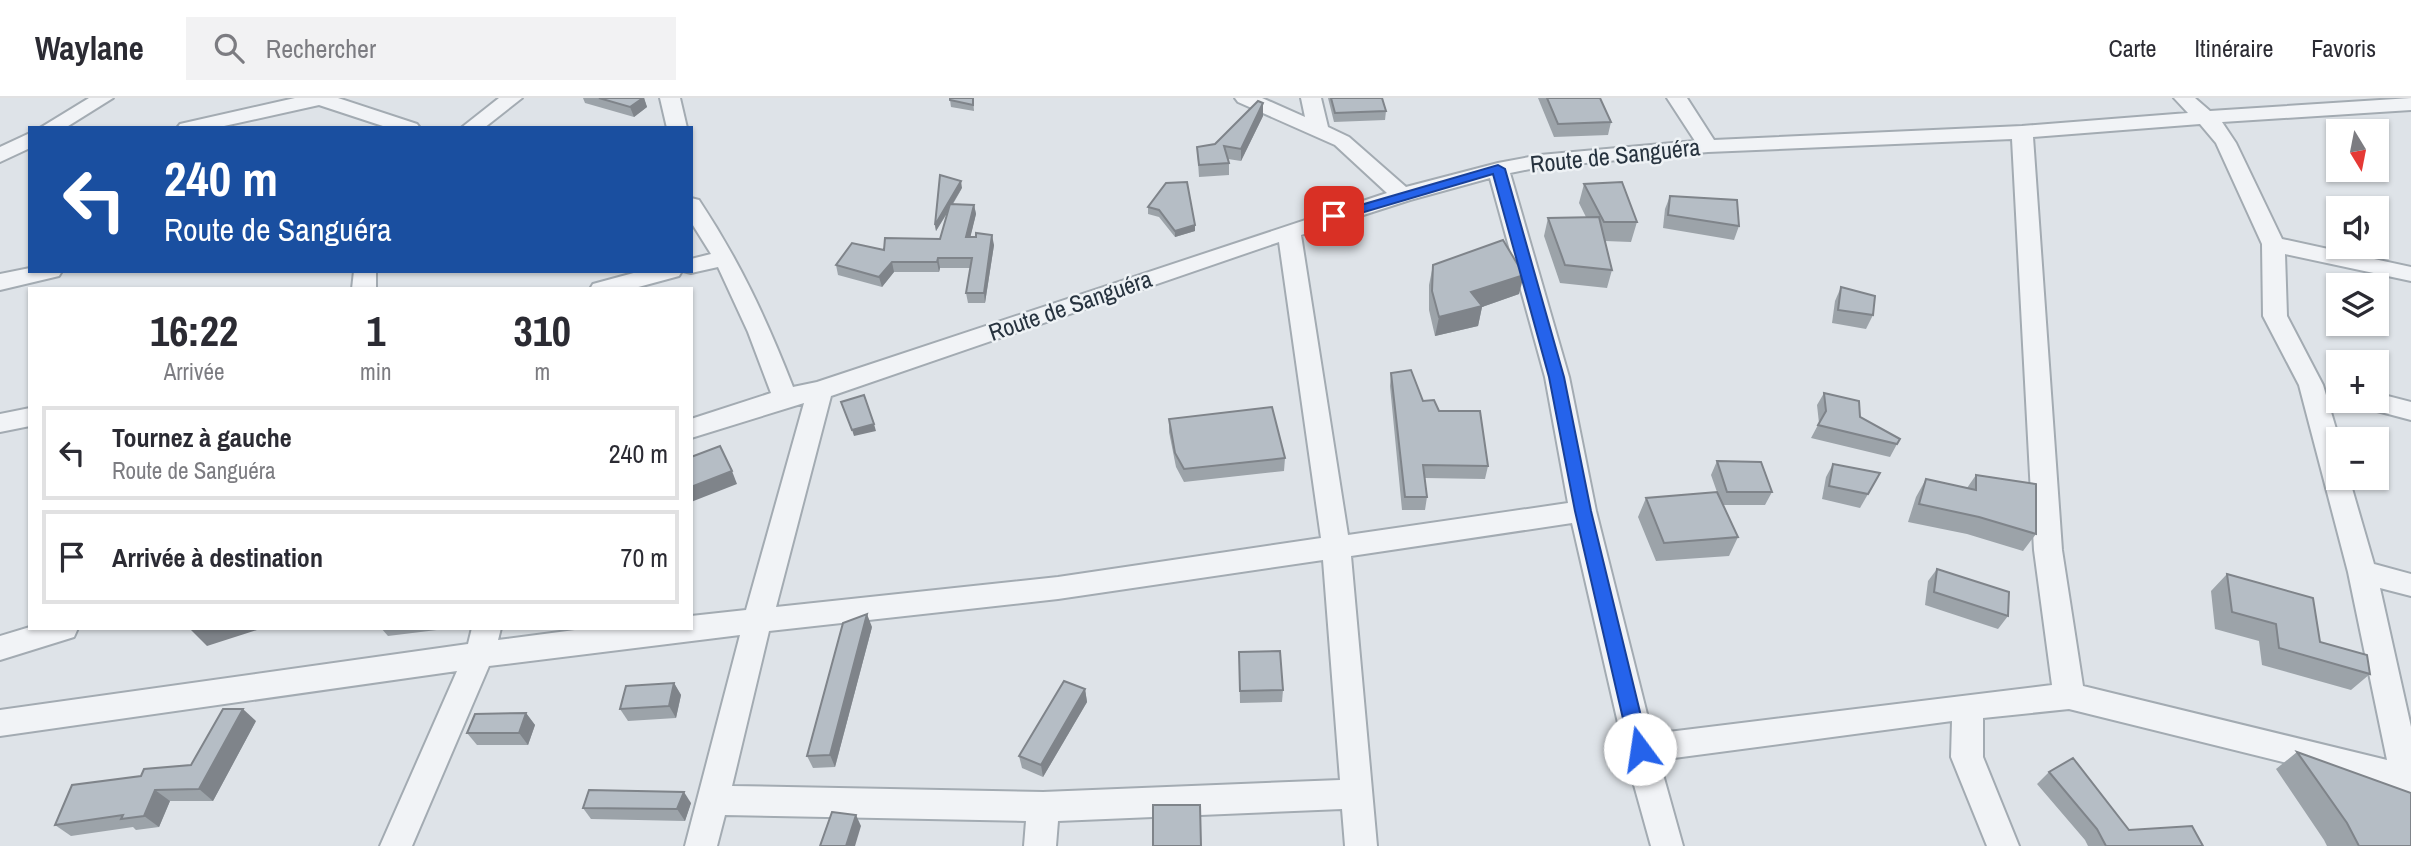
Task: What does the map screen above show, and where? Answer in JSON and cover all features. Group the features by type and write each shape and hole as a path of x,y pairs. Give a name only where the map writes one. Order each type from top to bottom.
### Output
{"street":[{"path":"54,126 103,98"},
{"path":"196,126 320,98 404,126"},
{"path":"474,126 512,98"},
{"path":"670,98 677,126"},
{"path":"1245,98 1342,142 1402,195"},
{"path":"1311,98 1318,130"},
{"path":"1677,98 1708,146"},
{"path":"2183,98 2207,119 2226,143 2273,244 2275,316 2311,385 2362,572 2409,779 2410,846"},
{"name":"Route de Sanguéra","path":"693,428 785,398 820,390 1402,195 1498,169 1540,161 1708,146 2022,132 2411,104"},
{"path":"2022,132 2048,550 2069,696"},
{"path":"0,156 28,140"},
{"path":"0,166 28,160"},
{"path":"1498,169 1557,377 1583,511 1640,749 1667,846"},
{"path":"693,208 725,258 760,332 785,398"},
{"path":"1289,231 1336,547 1361,846"},
{"path":"2273,244 2411,274"},
{"path":"693,266 725,258"},
{"path":"0,282 42,273"},
{"path":"609,287 663,273"},
{"path":"2311,385 2326,389"},
{"path":"701,846 758,619 820,390"},
{"path":"2389,406 2411,411"},
{"path":"0,423 28,417"},
{"path":"693,628 1058,589 1583,511"},
{"path":"2362,572 2411,585"},
{"path":"0,648 58,630"},
{"path":"0,723 483,641 655,630"},
{"path":"396,846 483,641"},
{"path":"1640,749 1968,706 2069,696 2409,779"},
{"path":"1968,706 1967,757 2003,846"},
{"path":"714,800 1043,807 1357,794"},
{"path":"1040,846 1043,807"}],"building":[{"path":"599,98 643,98 630,107"},
{"path":"973,98 973,105 950,100"},
{"path":"1331,98 1382,98 1386,111 1335,113"},
{"path":"1547,98 1600,98 1611,122 1558,124"},
{"path":"1258,101 1263,103 1241,149 1224,146 1229,163 1199,165 1197,147 1215,144"},
{"path":"940,175 961,181 935,225"},
{"path":"1187,182 1195,225 1175,231 1159,210 1148,207 1166,183"},
{"path":"1622,182 1637,222 1604,222 1584,184"},
{"path":"1670,196 1737,200 1739,226 1668,215"},
{"path":"950,204 974,205 966,237 976,237 976,233 992,235 984,293 966,293 972,258 938,258 937,262 892,262 879,277 836,265 852,243 884,250 885,238 940,239"},
{"path":"1599,217 1612,270 1565,265 1548,218"},
{"path":"1503,240 1524,275 1471,292 1482,306 1439,317 1432,291 1433,265"},
{"path":"1841,287 1875,296 1873,315 1838,310"},
{"path":"1411,370 1423,401 1434,400 1439,411 1480,411 1488,466 1423,465 1427,497 1405,497 1391,373"},
{"path":"1824,393 1859,401 1860,417 1900,439 1897,444 1818,425 1826,411"},
{"path":"864,395 874,424 852,430 841,402"},
{"path":"1272,407 1285,458 1184,469 1175,453 1169,419"},
{"path":"720,446 732,471 693,486 693,456"},
{"path":"1717,461 1761,462 1772,492 1727,492"},
{"path":"1833,464 1880,473 1868,494 1829,486"},
{"path":"1976,475 2036,484 2036,534 1979,517 1919,504 1926,479 1976,490"},
{"path":"1717,492 1738,537 1664,543 1646,498"},
{"path":"1937,569 2009,592 2008,616 1934,592"},
{"path":"2227,574 2313,598 2320,642 2367,655 2370,674 2279,648 2276,624 2232,612"},
{"path":"867,614 830,755 807,756 843,623"},
{"path":"1280,651 1283,690 1240,691 1239,652"},
{"path":"1064,681 1085,689 1041,765 1019,756"},
{"path":"674,683 669,706 620,709 626,686"},
{"path":"223,709 243,709 199,789 155,790 144,816 121,819 123,815 55,825 72,785 141,776 144,769 191,765"},
{"path":"526,713 519,733 467,733 475,714"},
{"path":"2297,752 2411,793 2411,846 2359,846 2347,823"},
{"path":"2073,758 2129,830 2192,826 2203,846 2106,846 2097,829 2049,772"},
{"path":"589,790 684,792 677,809 583,808"},
{"path":"1153,805 1200,805 1201,846 1153,846"},
{"path":"832,812 856,815 846,846 820,846"}],"route":[{"path":"1334,216 1498,169 1557,377 1583,511 1640,749"}]}
